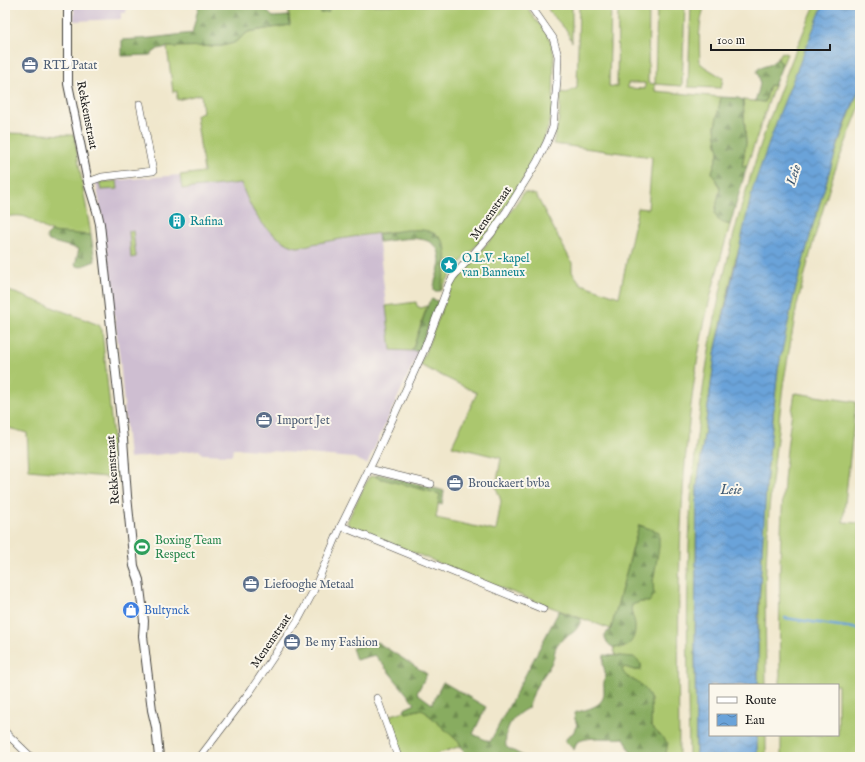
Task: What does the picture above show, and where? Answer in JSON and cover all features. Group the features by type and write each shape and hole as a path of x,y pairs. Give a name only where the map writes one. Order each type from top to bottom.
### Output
{"street":[{"name":"Rekkemstraat","path":"68,5 68,84 88,182 100,226 123,439 134,566 139,580 144,621 144,644 152,710 160,757"},
{"name":"Menenstraat","path":"200,757 251,690 298,620 313,592 341,526 424,350 449,284 453,277 491,234 522,187 548,142 553,127 558,56 553,38 530,5"},
{"path":"88,182 102,176 153,171 140,104"},
{"path":"369,469 431,484"},
{"path":"341,526 543,609"},
{"path":"377,698 398,757"},
{"path":"5,732 31,757"}],"shaded area":[{"path":"74,5 126,5 126,13 121,13 121,19 74,21"},
{"path":"180,175 182,189 241,183 341,239 378,234 391,350 419,351 367,464 354,458 233,448 232,455 202,454 199,450 129,458 120,360 103,223 96,182"}],"green space":[{"path":"199,5 261,5 273,17 289,16 290,25 248,32 234,43 222,46 167,47 158,49 150,55 122,56 122,40 192,33"},
{"path":"288,5 320,5 321,13 328,12 328,5 526,5 534,18 547,33 554,55 553,108 550,122 540,150 491,230 460,263 446,261 446,251 443,241 438,236 429,232 398,231 380,233 297,247 280,239 260,221 251,207 241,183 182,189 180,175 204,172 196,115 203,113 201,94 177,100 177,91 173,92 167,47 222,46 234,43 248,32 290,25"},
{"path":"314,5 328,5 329,12 321,13 320,6"},
{"path":"547,5 572,5 572,42 567,31 549,11"},
{"path":"579,5 611,5 609,86 617,87 618,5 649,5 648,83 655,84 655,91 721,97 715,127 719,151 712,172 720,188 715,214 723,223 730,225 704,323 691,407 686,456 680,557 678,657 679,757 663,757 666,753 663,738 651,726 651,699 635,681 624,675 621,669 625,667 634,670 641,670 641,664 621,656 616,656 613,647 624,648 632,614 632,604 649,601 653,595 658,532 639,525 611,629 449,567 352,527 347,522 369,477 377,475 376,477 379,478 440,494 436,518 496,531 501,501 496,487 501,458 452,446 477,393 420,365 451,287 460,274 494,236 524,192 536,195 572,263 572,272 581,284 619,297 638,208 648,209 652,157 553,144 559,118 561,92 566,93 577,88","holes":["628,83 645,83 645,89 628,88"]},
{"path":"657,5 685,5 682,86 655,84"},
{"path":"691,5 705,5 700,26 700,63 723,78 721,88 688,87"},
{"path":"815,5 823,5 735,261 716,348 697,487 695,645 696,757 689,757 687,624 690,508 695,450 710,343 733,236 750,176 776,102"},
{"path":"782,52 787,54 781,68 781,62 777,59"},
{"path":"777,59 781,62 781,68 774,86 770,85 765,102 755,101 760,80 757,72 759,68 769,65"},
{"path":"770,85 774,86 747,166 742,168 746,143 743,100 765,102"},
{"path":"860,87 860,106 834,173 813,243 797,305 783,386 769,508 765,586 766,684 758,684 763,528 778,370 802,262 823,190"},
{"path":"721,97 738,98 743,100 746,143 742,167 747,166 730,225 718,220 715,213 720,188 712,172 719,151 715,127"},
{"path":"5,133 74,135 91,235 55,232 44,228 26,217 5,217"},
{"path":"117,181 118,189 101,190 99,182"},
{"path":"406,230 428,231 437,235 442,241 445,248 446,265 440,291 434,291 440,260 438,250 433,244 425,240 416,239 379,242 378,234"},
{"path":"129,231 133,231 136,257 131,258"},
{"path":"51,232 91,235 95,261 80,267 75,265 79,249 49,241 46,237"},
{"path":"445,268 453,272 440,291"},
{"path":"5,290 99,325 102,330 117,478 29,470 27,433 5,427"},
{"path":"432,299 438,301 419,351 412,351 429,302"},
{"path":"416,302 417,306 421,308 427,306 412,351 391,350 386,306"},
{"path":"795,393 856,402 843,522 860,523 860,757 781,757 781,736 839,736 839,684 780,684 781,539 785,465"},
{"path":"379,474 444,491 442,504 438,504 440,494 376,477"},
{"path":"639,525 659,532 659,547 653,582 654,595 649,602 640,602 632,605 631,611 635,626 634,635 627,646 618,648 610,645 604,635 611,629"},
{"path":"559,611 581,619 579,625 574,632 560,641 557,645 553,660 536,687 528,708 513,719 506,734 506,747 525,757 467,757 459,742 422,709 406,713 404,709 415,704 375,655 356,660 352,648 377,642 427,674 417,693 432,704 443,682 486,707 473,734 490,742"},
{"path":"604,655 634,657 641,664 641,670 634,670 625,667 622,669 629,678 641,685 649,695 651,707 651,726 668,743 666,753 663,757 650,755 640,757 635,756 631,753 624,738 594,738 583,740 577,742 574,750 565,741 568,736 573,733 577,725 574,713 594,706 602,701 606,676 603,664"},
{"path":"422,709 459,742 461,746 428,757 402,757 388,716 405,711 406,713"},
{"path":"757,736 766,736 766,757 757,757"}],"water":[{"name":"Leie","path":"823,5 860,5 860,87 841,135 813,225 794,295 778,370 767,473 758,618 758,684 709,684 709,736 757,736 757,757 696,757 695,645 697,487 716,348 753,188 780,112"}],"waterway":[{"path":"785,618 860,629"}],"place":[{"name":"RTL Patat","path":"30,65"},
{"name":"Rafina","path":"177,221"},
{"name":"O.L.V. -kapel van Banneux","path":"449,265"},
{"name":"Import Jet","path":"264,420"},
{"name":"Brouckaert bvba","path":"455,483"},
{"name":"Boxing Team Respect","path":"142,547"},
{"name":"Liefooghe Metaal","path":"251,584"},
{"name":"Bultynck","path":"131,610"},
{"name":"Be my Fashion","path":"292,642"}]}
